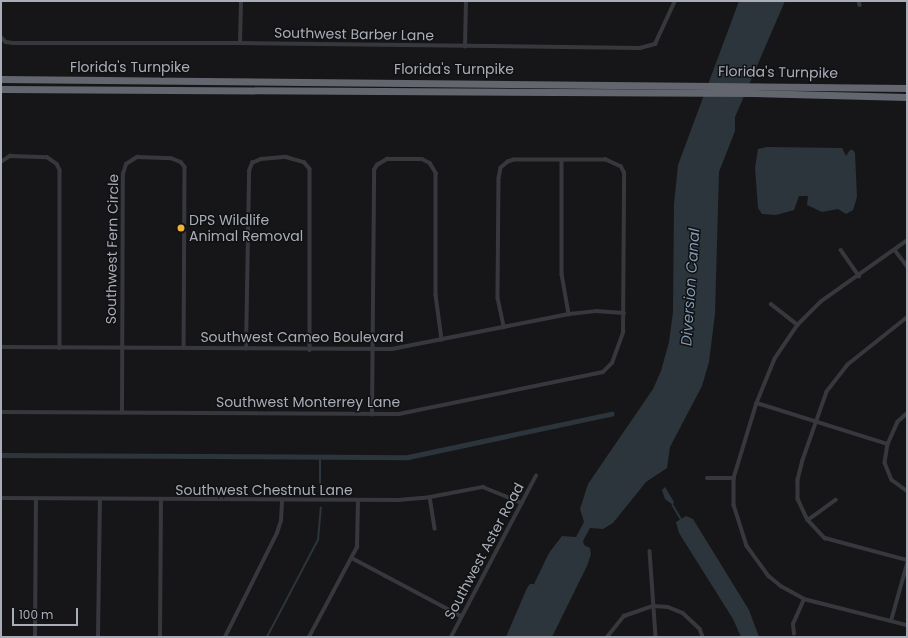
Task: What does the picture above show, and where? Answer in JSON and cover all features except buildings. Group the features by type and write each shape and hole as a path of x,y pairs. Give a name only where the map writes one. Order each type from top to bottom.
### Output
{"highway":[{"name":"Florida's Turnpike","path":"1,79 696,84 907,88"},
{"name":"Florida's Turnpike","path":"1,89 752,93 907,97"}],"street":[{"path":"240,1 240,42"},
{"path":"465,47 466,1"},
{"name":"Southwest Barber Lane","path":"1,37 6,42 240,42 465,47 649,47 661,36 675,1"},
{"path":"1,162 10,156 47,157 53,160 60,170 60,348"},
{"name":"Southwest Fern Circle","path":"122,413 121,348 123,174 126,164 137,157 171,158 181,162 184,167 184,348"},
{"path":"246,349 249,171 252,163 261,159 286,157 304,162 310,169 310,350"},
{"path":"372,415 374,170 377,165 387,159 422,159 430,163 436,174 436,295 442,340"},
{"path":"504,327 498,298 499,178 501,168 508,162 514,160 606,160 622,167 624,173 624,313"},
{"path":"562,161 562,274 569,314"},
{"path":"907,241 822,302 798,325 775,359 757,403 734,478 734,505 748,546 769,576 781,586 804,598 907,625"},
{"path":"841,250 859,276"},
{"path":"896,250 907,266"},
{"path":"772,304 798,325"},
{"name":"Southwest Cameo Boulevard","path":"1,348 373,350 410,347 569,314 596,311 624,313"},
{"name":"Southwest Monterrey Lane","path":"1,412 372,415 426,410 596,374 609,368 623,332 624,313"},
{"path":"907,318 848,365 828,392 816,422 798,480 798,499 808,520 825,538 907,560"},
{"path":"757,403 888,444"},
{"path":"907,414 898,422 888,444 885,463 892,480 907,491"},
{"name":"Southwest Aster Road","path":"451,637 536,476"},
{"path":"707,478 734,478"},
{"name":"Southwest Chestnut Lane","path":"1,498 358,501 430,497 483,487 522,503"},
{"path":"430,497 435,529"},
{"path":"35,637 36,499"},
{"path":"98,637 100,500"},
{"path":"160,637 161,500"},
{"path":"808,520 836,500"},
{"path":"225,637 277,533 281,521 282,501"},
{"path":"309,637 357,547 358,501"},
{"path":"650,551 656,637"},
{"path":"352,558 461,616"},
{"path":"891,621 907,564"},
{"path":"794,634 794,624 804,598"},
{"path":"607,637 624,616 653,606 668,607 683,613 700,629 704,637"}],"water":[{"name":"Diversion Canal","path":"739,1 785,1 735,117 735,131 719,172 715,314 709,362 702,386 670,447 667,468 646,482 613,523 603,529 590,528 583,541 584,545 590,548 591,554 587,566 552,637 506,637 527,588 530,584 534,584 549,553 562,536 576,537 584,522 580,509 588,484 653,389 661,371 669,342 673,312 674,204 678,165"},
{"path":"767,147 842,148 846,156 850,150 853,150 855,153 857,197 853,210 846,214 838,209 822,212 807,205 808,196 799,196 794,210 776,215 762,214 758,208 755,168 758,149"},
{"path":"665,487 674,502 673,505 665,499 662,490"},
{"path":"686,516 693,519 749,610 759,637 741,637 733,619 679,533 676,522"}],"waterway":[{"path":"1,455 408,457 611,414"},
{"path":"320,457 320,492"},
{"path":"673,505 681,519"},
{"path":"267,637 318,540 321,508"}],"place":[{"name":"DPS Wildlife Animal Removal","path":"181,228"}]}
